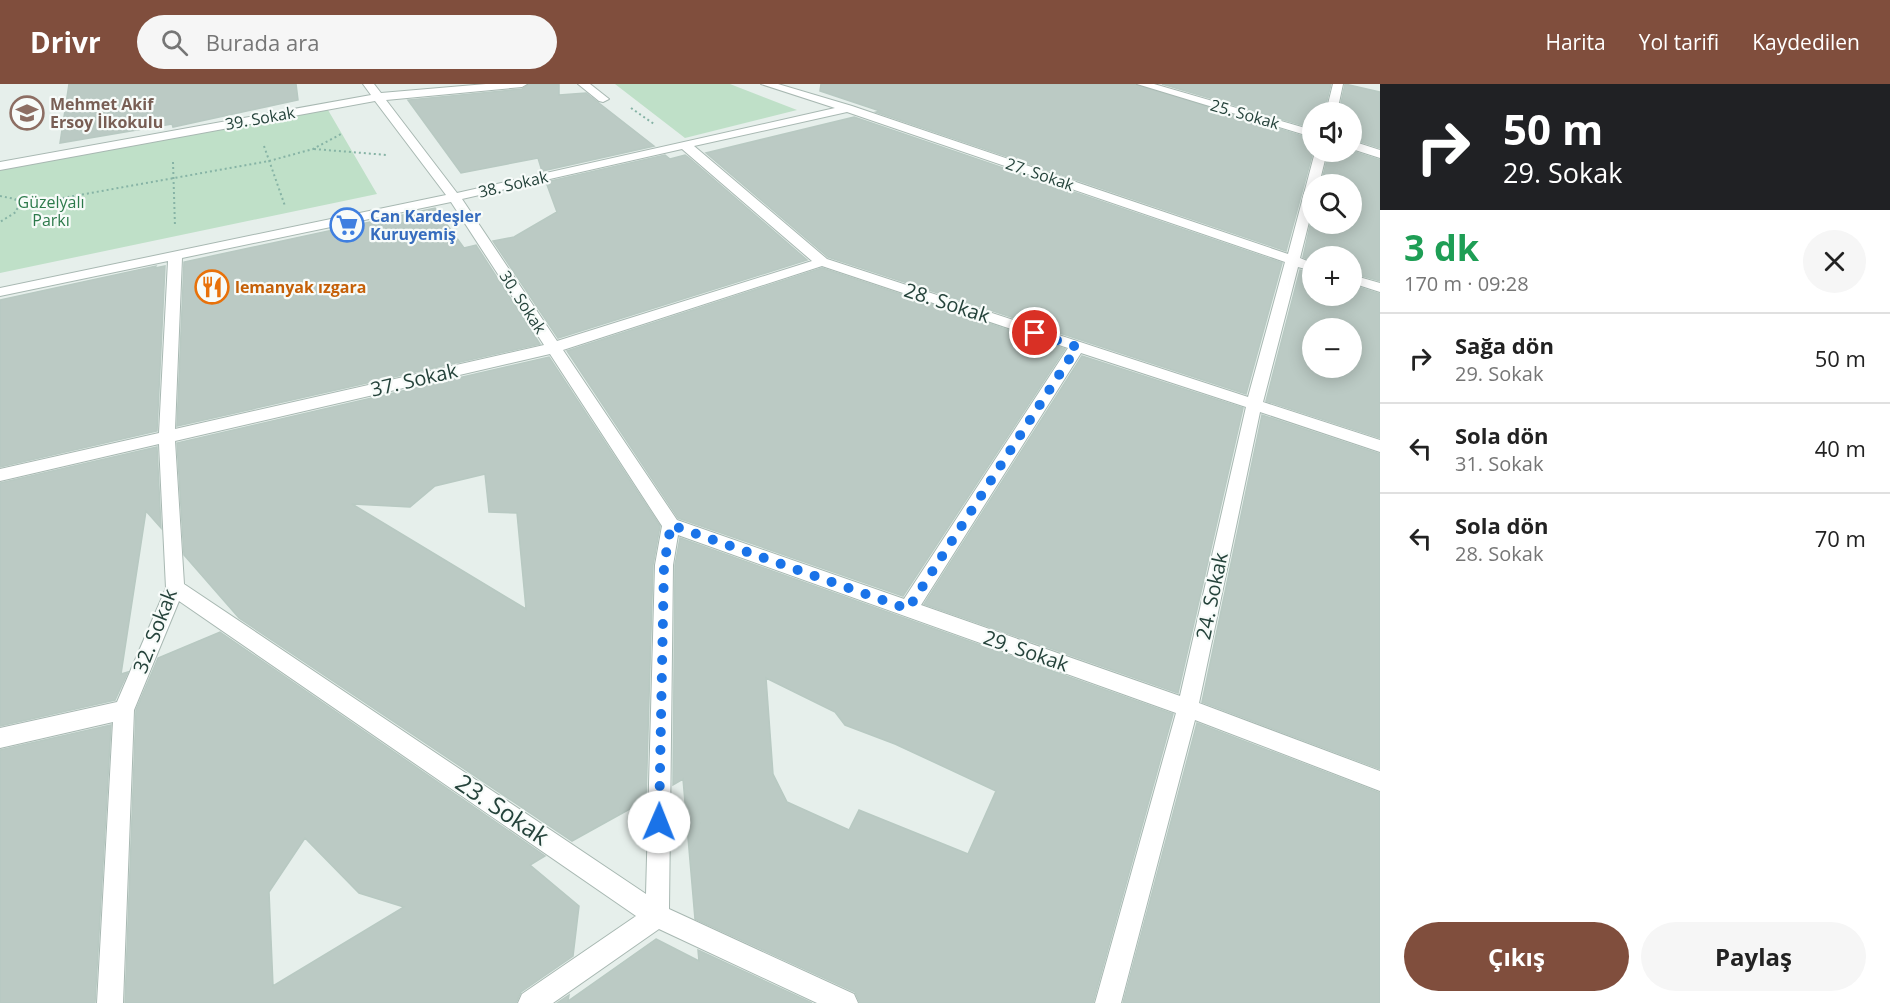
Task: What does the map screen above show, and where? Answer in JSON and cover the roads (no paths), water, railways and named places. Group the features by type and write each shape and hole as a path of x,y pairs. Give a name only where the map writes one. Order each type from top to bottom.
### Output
{"street":[{"name":"30. Sokak","path":"368,84 454,197 671,525"},
{"name":"39. Sokak","path":"0,166 378,97 522,84"},
{"path":"583,84 603,99"},
{"name":"27. Sokak","path":"766,84 848,108 1302,263"},
{"name":"25. Sokak","path":"1142,84 1302,131"},
{"path":"1334,102 1338,84"},
{"name":"38. Sokak","path":"0,292 454,197 848,108"},
{"name":"28. Sokak","path":"685,145 822,262 1380,446"},
{"path":"1362,148 1380,154"},
{"name":"32. Sokak","path":"110,1003 124,710 175,588 167,437 175,256"},
{"name":"37. Sokak","path":"0,475 553,348 822,262"},
{"name":"24. Sokak","path":"1108,1003 1188,708 1254,405 1302,270"},
{"path":"1362,282 1380,288"},
{"path":"908,609 1077,347"},
{"path":"531,1003 657,916 664,565 671,525"},
{"name":"29. Sokak","path":"671,525 1188,708 1380,781"},
{"name":"23. Sokak","path":"175,588 657,916 845,1003"},
{"path":"0,738 124,710"}],"place":[{"name":"Mehmet Akif Ersoy İlkokulu","path":"27,113"},
{"name":"Can Kardeşler Kuruyemiş","path":"347,225"},
{"name":"lemanyak ızgara","path":"212,287"}],"park label":[{"name":"Güzelyalı Parkı","path":"51,211"}]}
